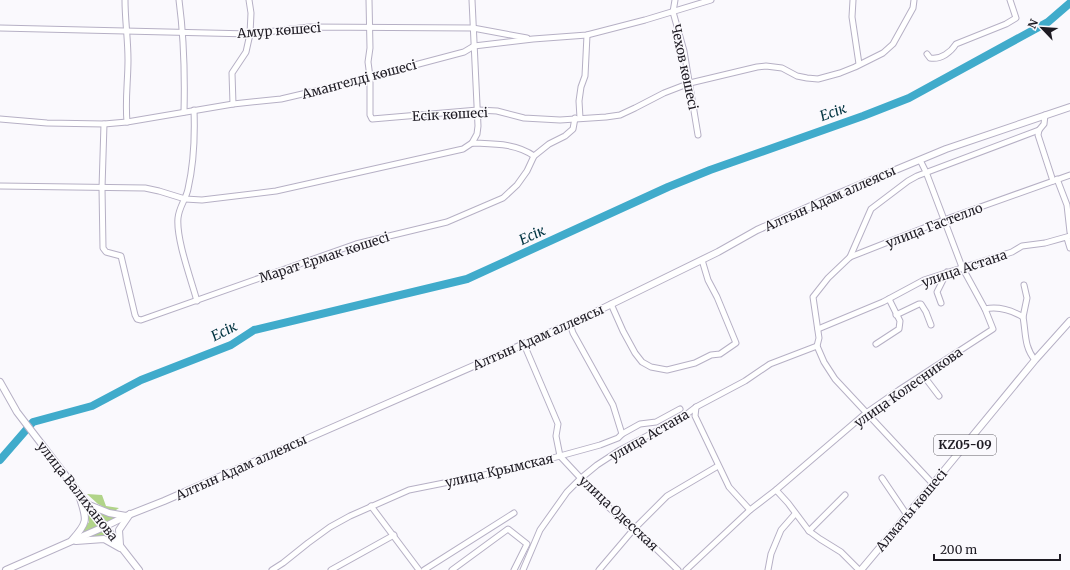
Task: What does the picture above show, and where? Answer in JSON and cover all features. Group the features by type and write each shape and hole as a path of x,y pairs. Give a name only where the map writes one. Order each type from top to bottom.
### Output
{"main road":[{"name":"Алтын Адам аллеясы","path":"6,570 106,526 128,514 164,501 570,324 702,260 757,230 840,193 946,149 1070,107"},
{"name":"Алматы көшесі","path":"860,570 933,484 1034,360 1070,321"},
{"name":"улица Валиханова","path":"0,382 17,412 139,570"},
{"path":"70,542 83,528 85,523 86,517 79,494"},
{"path":"89,505 109,512 128,514 119,530 122,548"},
{"path":"70,542 104,539 122,548"}],"street":[{"path":"125,0 125,23 128,31 126,103 127,122"},
{"path":"179,0 184,33 186,70 184,112"},
{"path":"233,104 232,73 246,52 250,34 251,13 249,0"},
{"path":"369,0 370,48 368,62 370,76"},
{"path":"0,186 145,188 185,199 202,200 276,191 463,149 472,143 477,134 478,126 472,0"},
{"name":"Чехов көшесі","path":"675,0 673,12 684,51 698,135"},
{"name":"Амангелді көшесі","path":"0,119 47,123 104,124 127,122 233,104 281,99 464,52 474,46 533,39 587,35 712,0"},
{"path":"853,0 852,17 859,64"},
{"name":"Есік көшесі","path":"370,76 370,115 372,119 478,110 497,111 524,118 560,120 606,117 620,115 664,93 690,83 757,67 766,66 782,68 797,76 818,79 840,73 883,53 893,44 913,8 914,0"},
{"path":"927,54 930,58 936,59 951,51 956,44 1006,24 1016,18 1010,0"},
{"name":"Амур көшесі","path":"0,28 250,34 309,27 370,26 474,28 533,39"},
{"path":"472,143 514,146 525,150 534,156 549,144 573,129 577,118 581,87 585,76 587,35"},
{"path":"194,110 194,152 191,175 185,199 180,206 178,230 196,301"},
{"path":"850,257 871,209 908,181 926,172 1039,130 1044,124 1045,115"},
{"path":"102,188 104,124"},
{"path":"1039,130 1039,138 1055,180 1067,205 1070,232"},
{"name":"Марат Ермак көшесі","path":"102,188 103,248 106,252 120,256 135,315 137,319 141,320 356,244 447,222 503,198 527,171 534,156"},
{"name":"улица Колесникова","path":"686,570 750,510 776,490 866,413 993,330 962,267 926,172 920,160"},
{"name":"улица Гастелло","path":"818,329 814,312 813,297 828,278 850,257 944,220 1070,175"},
{"path":"1068,237 1070,248"},
{"name":"улица Астана","path":"818,329 889,299 924,280 1012,252 1022,246 1045,243 1068,237"},
{"path":"611,304 635,353 642,362 651,367 667,370 695,363 711,355 720,354 736,343 717,297 708,280 702,260"},
{"path":"941,303 937,292 947,272"},
{"path":"1024,285 1027,298 1023,317 1025,340 1029,353 1034,360"},
{"path":"876,344 899,329 900,321 889,299"},
{"path":"896,315 914,306 922,304 931,325"},
{"path":"984,309 993,307 1003,309 1023,317"},
{"path":"570,324 573,333 613,405 622,434"},
{"path":"818,329 819,338 817,346 824,362 835,380 933,484"},
{"name":"улица Одесская","path":"526,343 526,349 558,424 556,436 560,456 603,502 632,530 649,542 678,570"},
{"name":"улица Астана","path":"523,570 540,530 568,492 580,479 597,465 620,450 683,417 696,407 745,381 770,364 817,346"},
{"path":"923,375 939,396"},
{"path":"696,407 695,416 729,487 750,510"},
{"name":"улица Крымская","path":"272,570 284,563 330,527 350,516 409,490 509,470 600,445 618,438 622,434 640,424 656,422 680,409"},
{"path":"599,570 632,530 668,496 718,466"},
{"path":"882,478 907,515"},
{"path":"776,490 809,531 841,552 860,570"},
{"path":"809,531 844,494"},
{"path":"372,506 419,570"},
{"path":"424,570 514,513"},
{"path":"768,570 771,554 781,530 795,514"},
{"path":"452,570 508,529 527,544 514,570"},
{"path":"331,570 394,535"}],"green space":[{"path":"87,494 102,495 106,506 119,508 113,512 98,504"},
{"path":"92,507 121,517 106,522"},
{"path":"85,509 100,525 78,537 89,522"},
{"path":"104,530 116,543 86,537"}],"waterway":[{"name":"Есік","path":"0,460 33,422 92,406 141,380 231,345 254,330 467,279 668,187 710,170 863,116 909,98 1048,22 1070,3"}]}
